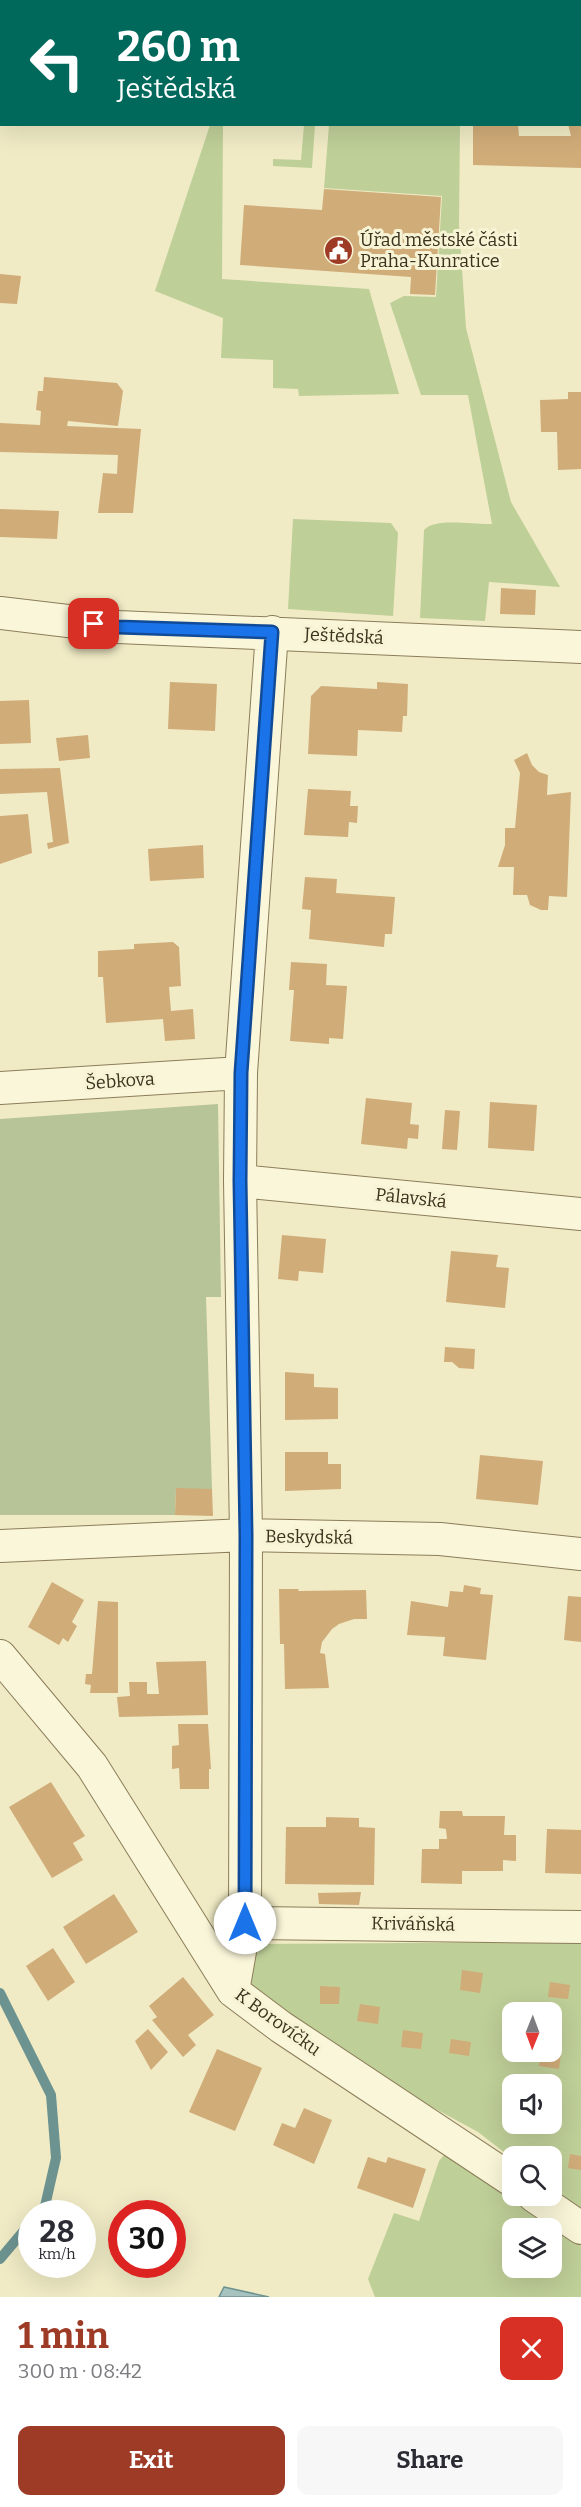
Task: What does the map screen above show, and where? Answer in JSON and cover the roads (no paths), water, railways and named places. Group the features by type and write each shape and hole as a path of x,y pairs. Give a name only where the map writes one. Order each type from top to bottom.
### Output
{"street":[{"name":"Ještědská","path":"0,613 118,627 581,646"},
{"path":"233,1991 245,1923 246,1535 240,1181 241,1073 272,632"},
{"name":"Šebkova","path":"0,1088 241,1073"},
{"name":"Pálavská","path":"240,1181 581,1214"},
{"name":"Beskydská","path":"0,1546 246,1535 440,1539 581,1554"},
{"name":"K Borovíčku","path":"0,1656 92,1766 233,1991 281,2027 502,2174"},
{"name":"Kriváňská","path":"245,1923 581,1927"},
{"path":"549,2206 581,2228"}],"water":[{"path":"224,2287 269,2297 219,2297"}],"waterway":[{"path":"0,1993 51,2095 56,2158 46,2200"},
{"path":"0,2259 18,2238"}],"place":[{"name":"Úřad městské části Praha-Kunratice","path":"339,250"}]}
